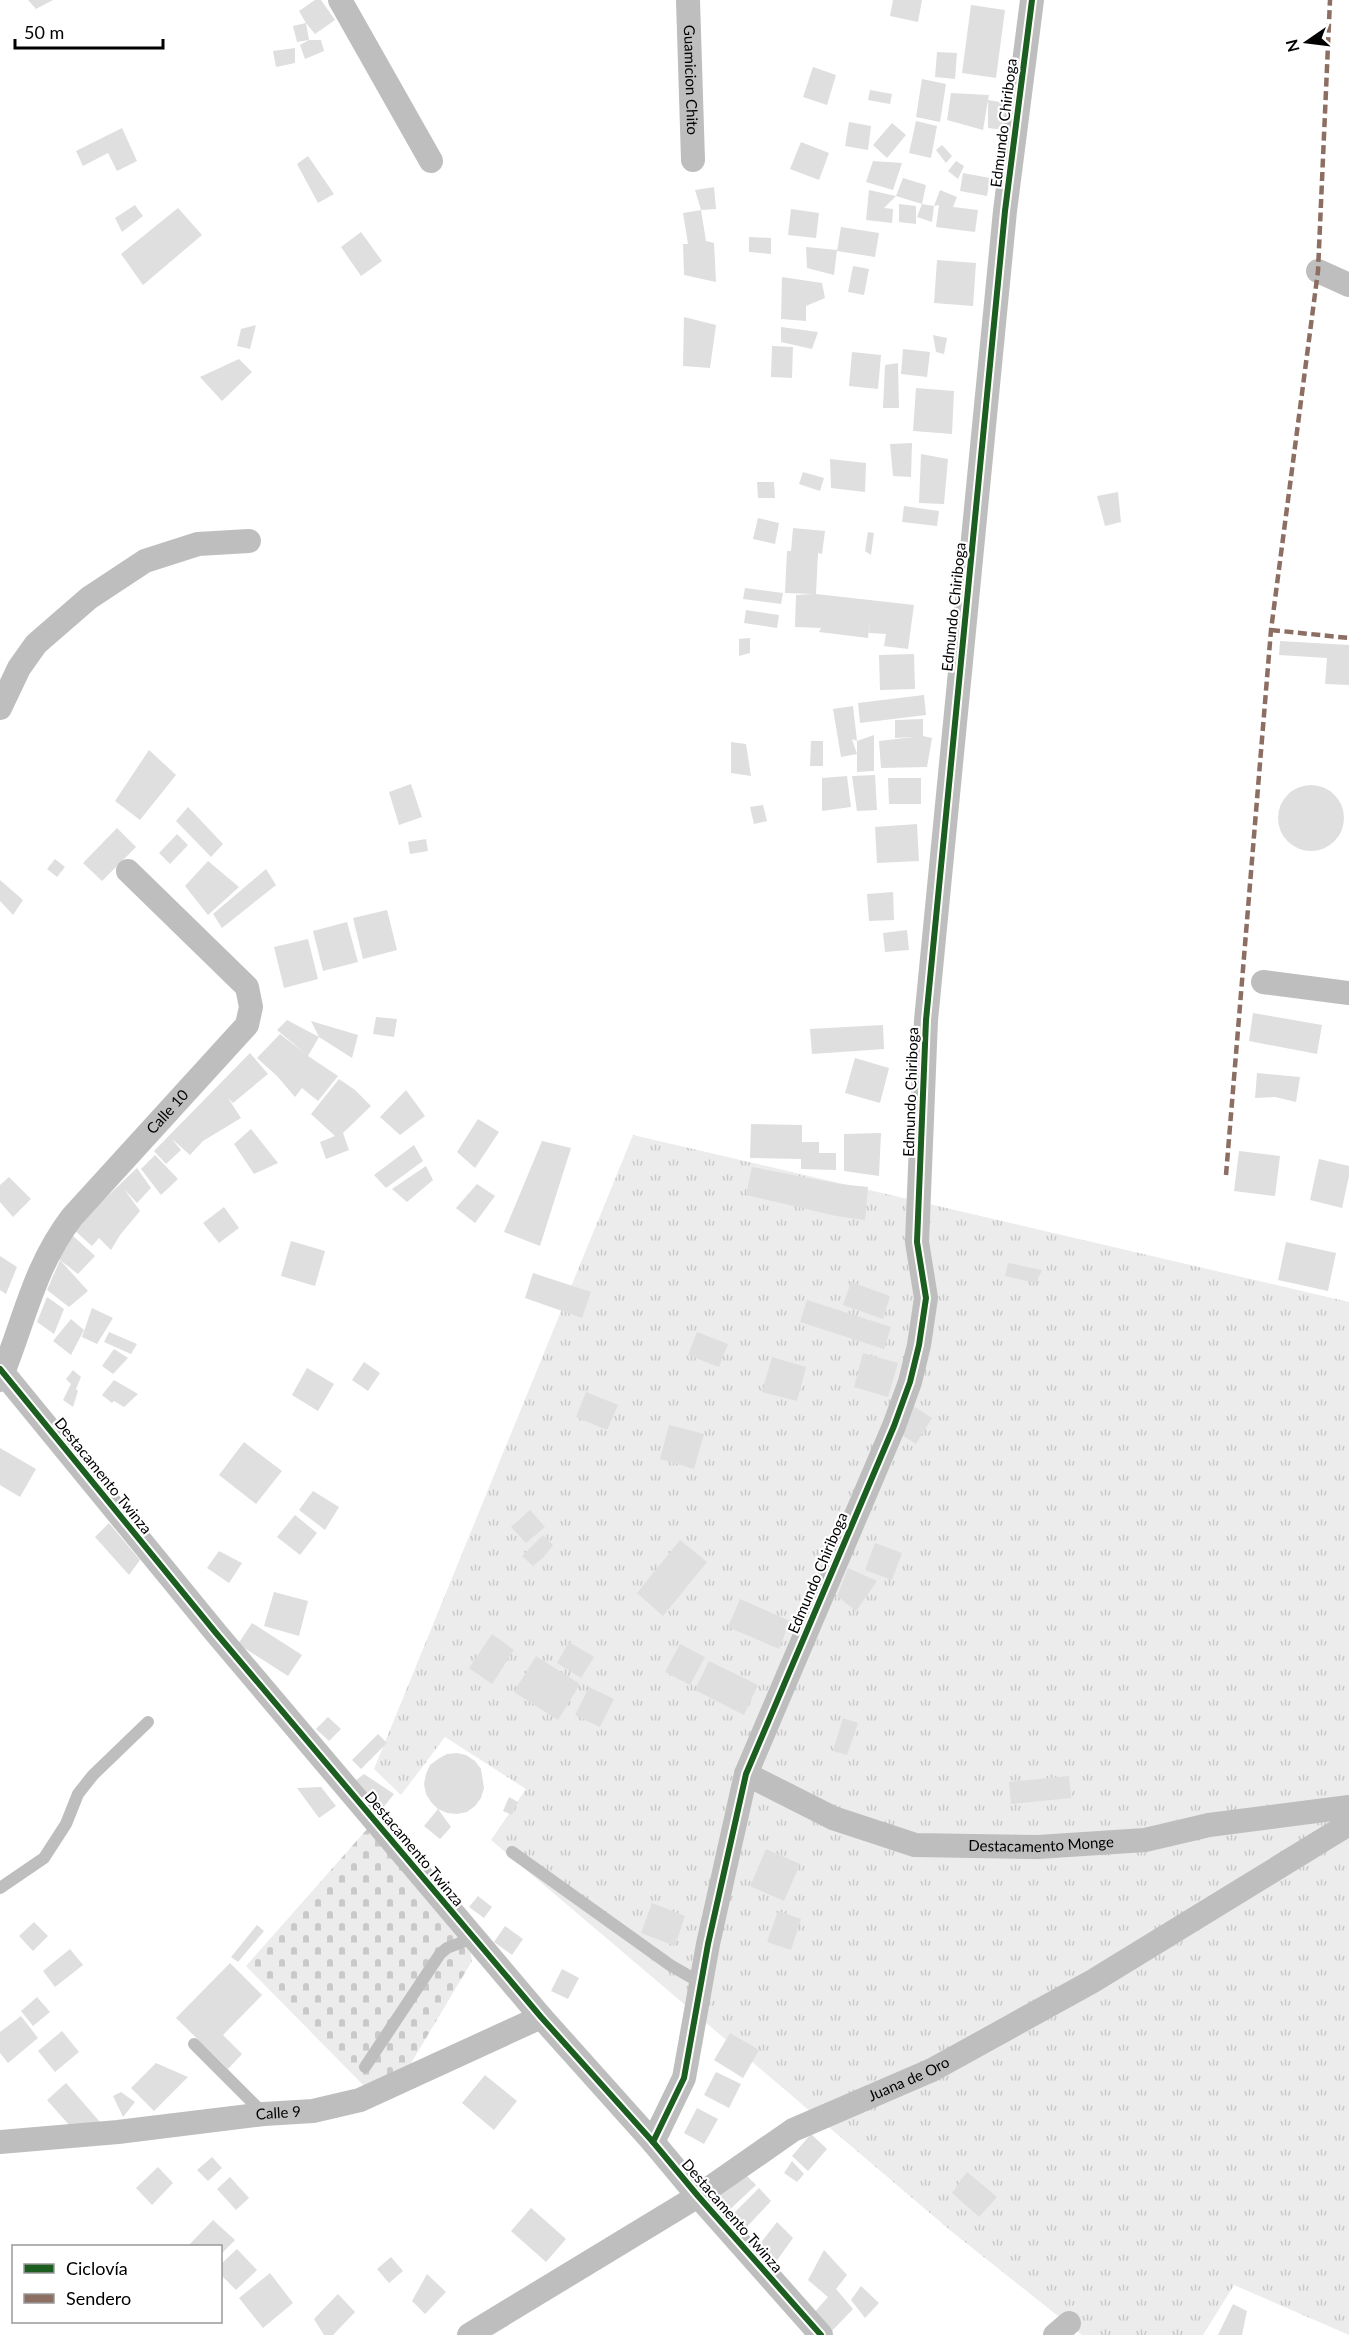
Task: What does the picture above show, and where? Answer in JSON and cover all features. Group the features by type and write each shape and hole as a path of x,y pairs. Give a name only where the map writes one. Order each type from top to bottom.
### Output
{"street":[{"path":"340,0 431,161"},
{"name":"Guamicion Chito","path":"688,0 693,160"},
{"name":"Edmundo Chiriboga","path":"653,2142 684,2078 701,1983 746,1774 894,1426 919,1345 926,1298 917,1242 926,1020 1005,211 1032,0"},
{"path":"1318,271 1349,285"},
{"path":"0,708 19,668 36,644 89,598 145,561 198,544 249,541"},
{"name":"Calle 10","path":"1,1374 42,1264 56,1238 72,1217 247,1024 251,1007 247,987 128,871"},
{"path":"1263,982 1349,993"},
{"name":"Destacamento Twinza","path":"1,1374 541,2018 653,2142 821,2335"},
{"name":"Destacamento Monge","path":"746,1774 833,1818 915,1845 1038,1847 1145,1840 1209,1825 1349,1807"},
{"name":"Juana de Oro","path":"469,2335 698,2196 793,2130 932,2070 1073,1992 1349,1824"},
{"name":"Calle 9","path":"0,2142 118,2132 264,2114 313,2111 360,2100 541,2018"}],"lane":[{"path":"0,1888 44,1858 66,1824 78,1794 93,1775 148,1722"},
{"path":"512,1852 670,1965 701,1983"},
{"path":"365,2067 440,1954 447,1948 473,1938"},
{"path":"194,2044 264,2114"}],"green space":[{"path":"633,1135 1349,1302 1349,2335 1234,2285 1203,2335 1082,2335 951,2231 491,1840 526,1789 445,1737 401,1795 374,1769"},
{"path":"368,1828 469,1942 472,1961 404,2075 367,2089 246,1966"}],"building":[{"path":"28,0 53,0 36,9"},
{"path":"315,0 321,0 335,20 315,34 299,11"},
{"path":"893,0 922,0 918,22 890,16"},
{"path":"971,5 1005,10 996,78 962,73"},
{"path":"306,23 309,40 297,42 293,26"},
{"path":"309,40 321,40 324,51 305,59 300,45"},
{"path":"295,48 295,63 276,67 273,51"},
{"path":"937,52 957,53 955,79 935,77"},
{"path":"813,67 836,75 827,105 803,97"},
{"path":"922,79 946,84 940,122 916,117"},
{"path":"870,90 892,94 890,104 868,100"},
{"path":"951,93 989,95 983,130 947,120"},
{"path":"988,100 1007,103 1005,130 988,128"},
{"path":"916,121 937,126 931,158 909,153"},
{"path":"849,122 871,126 868,150 845,146"},
{"path":"892,123 906,135 887,158 873,145"},
{"path":"122,128 137,161 117,171 108,153 83,166 76,151"},
{"path":"801,142 829,153 819,180 790,169"},
{"path":"942,145 952,156 946,163 936,150"},
{"path":"308,156 334,194 318,203 297,164"},
{"path":"873,161 902,163 893,190 866,182"},
{"path":"956,161 964,166 958,179 948,171"},
{"path":"963,173 990,178 987,196 960,191"},
{"path":"903,178 926,185 922,204 896,196"},
{"path":"714,187 716,209 701,210 695,190"},
{"path":"869,190 896,196 884,208 893,209 892,223 866,220"},
{"path":"940,190 957,197 953,207 978,210 975,232 936,227 939,205 934,206"},
{"path":"899,204 916,206 916,224 899,222"},
{"path":"922,204 934,206 932,222 917,217"},
{"path":"135,205 143,216 122,232 115,218"},
{"path":"178,208 202,235 143,285 121,254"},
{"path":"791,209 819,213 816,238 788,235"},
{"path":"701,210 706,241 714,243 716,282 684,275 683,244 688,244 683,213"},
{"path":"841,227 879,233 875,257 837,251"},
{"path":"361,232 382,261 361,276 341,247"},
{"path":"749,237 771,238 771,254 749,252"},
{"path":"806,247 837,250 834,275 807,268"},
{"path":"937,260 976,263 973,306 934,303"},
{"path":"853,266 869,269 864,295 848,292"},
{"path":"782,277 822,283 825,298 806,306 806,321 781,319"},
{"path":"684,317 716,325 710,368 683,366"},
{"path":"256,325 250,349 237,346 241,329"},
{"path":"781,327 818,332 812,349 781,342"},
{"path":"933,335 947,338 944,354 936,352"},
{"path":"772,346 793,347 792,378 771,377"},
{"path":"903,349 930,352 927,377 901,374"},
{"path":"852,352 881,355 878,389 849,386"},
{"path":"239,359 252,372 222,401 200,377"},
{"path":"898,363 899,408 883,408 885,365"},
{"path":"916,388 954,391 952,434 913,431"},
{"path":"912,443 911,477 893,476 890,444"},
{"path":"921,454 948,459 944,504 919,503"},
{"path":"830,459 866,463 865,492 831,488"},
{"path":"803,472 824,478 820,491 799,484"},
{"path":"757,482 774,482 775,498 758,498"},
{"path":"1118,492 1121,522 1105,526 1097,496"},
{"path":"904,506 939,511 937,526 902,522"},
{"path":"758,518 779,523 775,544 753,539"},
{"path":"793,528 825,531 822,554 818,553 816,594 914,605 908,649 884,646 886,634 869,633 870,621 868,638 819,632 821,628 795,627 796,595 813,594 785,593 787,551 791,551"},
{"path":"868,532 874,533 871,555 865,551"},
{"path":"745,588 783,593 781,604 743,599"},
{"path":"746,610 779,615 777,628 744,623"},
{"path":"750,638 750,653 739,656 739,639"},
{"path":"1280,641 1349,645 1349,685 1325,684 1327,658 1279,655"},
{"path":"914,654 915,689 880,690 879,655"},
{"path":"924,695 926,715 860,723 858,703"},
{"path":"853,706 857,741 852,739 857,754 841,757 833,709"},
{"path":"923,719 923,736 932,738 927,767 881,768 879,741 913,737 895,738 895,720"},
{"path":"874,735 874,771 857,772 857,741"},
{"path":"811,741 823,741 823,766 810,766"},
{"path":"731,742 746,744 751,776 731,773"},
{"path":"149,750 176,775 140,820 115,801"},
{"path":"875,775 877,810 857,811 852,776"},
{"path":"847,776 851,807 822,811 822,778"},
{"path":"888,778 921,778 921,804 889,804"},
{"path":"411,784 422,817 399,825 389,792"},
{"path":"1311,785 1324,788 1334,795 1341,805 1344,818 1341,831 1334,841 1324,848 1311,851 1298,848 1288,841 1281,831 1278,818 1281,805 1288,795 1298,788"},
{"path":"763,805 767,821 754,824 750,807"},
{"path":"188,807 223,844 211,857 176,821"},
{"path":"917,824 919,861 877,863 875,827"},
{"path":"117,828 136,847 102,881 83,863"},
{"path":"177,834 188,845 170,864 159,853"},
{"path":"426,839 428,851 410,854 408,842"},
{"path":"55,859 65,867 57,877 47,869"},
{"path":"208,861 239,887 208,915 185,886"},
{"path":"266,869 276,885 222,928 213,914"},
{"path":"0,880 23,900 13,915 0,901"},
{"path":"893,892 894,920 869,921 867,894"},
{"path":"387,910 397,950 363,959 353,918"},
{"path":"347,922 358,962 323,971 313,931"},
{"path":"907,930 909,950 885,952 883,933"},
{"path":"308,939 318,979 284,988 274,947"},
{"path":"1253,1013 1322,1025 1317,1054 1249,1041"},
{"path":"376,1017 397,1019 394,1037 373,1034"},
{"path":"287,1020 319,1037 308,1056 338,1076 318,1101 302,1088 295,1097 257,1058 280,1034 306,1054 277,1030"},
{"path":"311,1021 358,1035 352,1058 319,1037"},
{"path":"883,1025 884,1049 812,1054 810,1029"},
{"path":"250,1053 268,1074 233,1103 228,1098 241,1118 203,1141 190,1155 172,1139 181,1150 166,1164 154,1151"},
{"path":"855,1058 889,1068 880,1103 845,1093"},
{"path":"1257,1073 1300,1077 1296,1102 1275,1097 1255,1098"},
{"path":"339,1079 355,1090 371,1106 343,1133 349,1150 326,1159 320,1142 335,1136 311,1114"},
{"path":"406,1090 425,1116 400,1135 380,1117"},
{"path":"478,1119 499,1132 475,1168 457,1152"},
{"path":"751,1124 802,1125 802,1142 819,1142 819,1153 836,1153 836,1170 801,1169 801,1159 750,1158"},
{"path":"251,1129 278,1163 254,1174 234,1144"},
{"path":"881,1133 879,1176 844,1171 844,1134"},
{"path":"542,1141 571,1148 540,1246 504,1232"},
{"path":"414,1145 423,1161 386,1188 374,1175"},
{"path":"1239,1151 1280,1156 1275,1196 1234,1191"},
{"path":"155,1155 178,1179 161,1195 141,1169"},
{"path":"1319,1159 1349,1166 1342,1208 1310,1200"},
{"path":"426,1166 433,1180 407,1202 392,1189"},
{"path":"752,1167 840,1184 868,1187 865,1220 836,1216 746,1195"},
{"path":"137,1168 151,1188 137,1203 124,1189 140,1211 111,1250 99,1238 92,1246 73,1229"},
{"path":"9,1177 31,1199 13,1217 0,1202 0,1185"},
{"path":"477,1184 495,1196 475,1223 456,1208"},
{"path":"224,1207 239,1228 219,1243 203,1223"},
{"path":"71,1234 95,1256 78,1274 56,1257"},
{"path":"291,1241 325,1251 315,1286 281,1276"},
{"path":"1286,1242 1336,1253 1328,1291 1278,1280"},
{"path":"0,1256 17,1267 6,1294 0,1290"},
{"path":"60,1260 88,1291 69,1307 47,1290"},
{"path":"1008,1263 1042,1270 1036,1283 1005,1276"},
{"path":"533,1273 591,1292 582,1318 525,1298"},
{"path":"851,1282 890,1296 883,1319 843,1305"},
{"path":"47,1297 64,1309 54,1334 37,1322"},
{"path":"807,1300 891,1327 884,1349 800,1322"},
{"path":"92,1308 113,1318 97,1344 82,1337"},
{"path":"71,1319 84,1330 71,1355 53,1341"},
{"path":"109,1332 137,1344 131,1354 104,1342"},
{"path":"697,1332 728,1344 719,1367 688,1355"},
{"path":"114,1349 128,1358 113,1374 102,1366"},
{"path":"863,1353 898,1363 888,1397 854,1387"},
{"path":"772,1357 806,1367 797,1401 762,1392"},
{"path":"364,1362 380,1373 368,1391 352,1380"},
{"path":"307,1368 334,1384 318,1411 292,1395"},
{"path":"73,1370 81,1377 73,1407 63,1400 71,1384 66,1379"},
{"path":"114,1380 138,1394 124,1407 114,1401 112,1403 102,1395"},
{"path":"586,1392 618,1405 607,1430 576,1417"},
{"path":"913,1406 932,1418 916,1444 897,1432"},
{"path":"669,1425 704,1434 694,1469 660,1459"},
{"path":"244,1442 282,1471 256,1504 219,1475"},
{"path":"0,1448 36,1469 20,1497 0,1485"},
{"path":"313,1491 339,1507 325,1530 299,1510"},
{"path":"530,1510 545,1527 526,1543 511,1527"},
{"path":"295,1515 317,1533 300,1555 277,1537"},
{"path":"109,1523 140,1560 129,1575 95,1537"},
{"path":"543,1535 553,1545 533,1566 522,1556"},
{"path":"680,1540 707,1562 663,1616 637,1593"},
{"path":"875,1543 902,1553 892,1580 865,1570"},
{"path":"219,1551 242,1563 229,1583 207,1568"},
{"path":"848,1568 877,1581 856,1611 837,1596"},
{"path":"274,1592 308,1601 299,1636 264,1626"},
{"path":"740,1599 790,1621 779,1649 728,1627"},
{"path":"252,1623 302,1655 288,1676 238,1644"},
{"path":"492,1634 514,1650 492,1684 469,1668"},
{"path":"569,1642 594,1657 581,1678 557,1663"},
{"path":"680,1644 705,1657 690,1685 665,1672"},
{"path":"536,1656 580,1684 558,1720 514,1692"},
{"path":"709,1661 758,1685 744,1715 695,1690"},
{"path":"589,1687 614,1699 600,1727 575,1715"},
{"path":"328,1717 341,1729 329,1741 316,1729"},
{"path":"843,1718 858,1723 847,1755 833,1751"},
{"path":"378,1734 387,1743 361,1769 352,1760"},
{"path":"447,1754 466,1755 481,1769 484,1788 481,1798 467,1812 447,1813 438,1809 426,1794 424,1784 430,1765"},
{"path":"364,1774 394,1794 382,1809 370,1800 355,1781"},
{"path":"1069,1776 1071,1798 1011,1804 1009,1782"},
{"path":"321,1787 336,1806 319,1818 297,1788"},
{"path":"509,1797 518,1802 512,1815 503,1811"},
{"path":"438,1809 451,1827 440,1839 424,1826"},
{"path":"766,1849 800,1864 784,1901 750,1886"},
{"path":"478,1896 492,1907 484,1918 469,1907"},
{"path":"652,1903 685,1916 675,1946 641,1933"},
{"path":"778,1911 801,1919 791,1950 767,1942"},
{"path":"34,1922 48,1936 33,1951 19,1936"},
{"path":"257,1925 264,1931 238,1962 231,1957"},
{"path":"505,1926 523,1939 512,1955 494,1942"},
{"path":"70,1949 83,1965 55,1987 43,1971"},
{"path":"230,1963 262,1995 223,2035 242,2054 228,2069 176,2018"},
{"path":"562,1969 579,1978 568,1999 551,1991"},
{"path":"37,1997 50,2012 33,2026 21,2011"},
{"path":"21,2016 38,2038 8,2063 0,2053 0,2032"},
{"path":"62,2031 79,2052 55,2072 38,2051"},
{"path":"730,2033 759,2050 743,2078 714,2060"},
{"path":"156,2063 188,2077 154,2111 131,2088"},
{"path":"716,2072 741,2084 729,2108 704,2095"},
{"path":"485,2075 517,2101 494,2130 462,2103"},
{"path":"66,2083 100,2122 70,2126 47,2100"},
{"path":"121,2092 135,2102 123,2117 113,2096"},
{"path":"697,2108 718,2119 704,2144 684,2133"},
{"path":"811,2134 827,2149 808,2171 792,2156"},
{"path":"212,2157 222,2168 208,2181 197,2170"},
{"path":"792,2161 804,2174 797,2182 784,2173"},
{"path":"158,2167 173,2183 152,2205 136,2188"},
{"path":"741,2170 756,2185 726,2213 713,2195"},
{"path":"967,2172 997,2197 979,2217 952,2193"},
{"path":"230,2177 249,2198 236,2210 217,2189"},
{"path":"759,2188 771,2201 744,2230 731,2216"},
{"path":"531,2208 566,2239 546,2262 511,2231"},
{"path":"213,2220 235,2240 222,2253 222,2245 189,2245"},
{"path":"777,2222 793,2238 773,2266 756,2249"},
{"path":"237,2249 257,2270 236,2290 222,2276 222,2263"},
{"path":"824,2250 847,2275 836,2289 853,2309 829,2334 813,2314 828,2297 808,2280"},
{"path":"391,2257 403,2271 389,2283 377,2269"},
{"path":"270,2273 293,2303 263,2328 239,2298"},
{"path":"427,2274 446,2292 425,2314 412,2301"},
{"path":"861,2286 879,2303 865,2318 851,2300"},
{"path":"338,2294 355,2312 333,2335 324,2335 314,2319"},
{"path":"1233,2304 1247,2311 1242,2335 1218,2335"}],"marked path":[{"path":"1226,1175 1271,630 1318,271 1330,0"},
{"path":"1271,630 1349,638"}],"cycle path":[{"path":"653,2142 684,2078 708,1944 746,1774 894,1426 910,1382 919,1345 926,1298 917,1242 926,1020 1005,211 1032,0"},
{"path":"0,1369 216,1633 541,2017 821,2335"}]}
